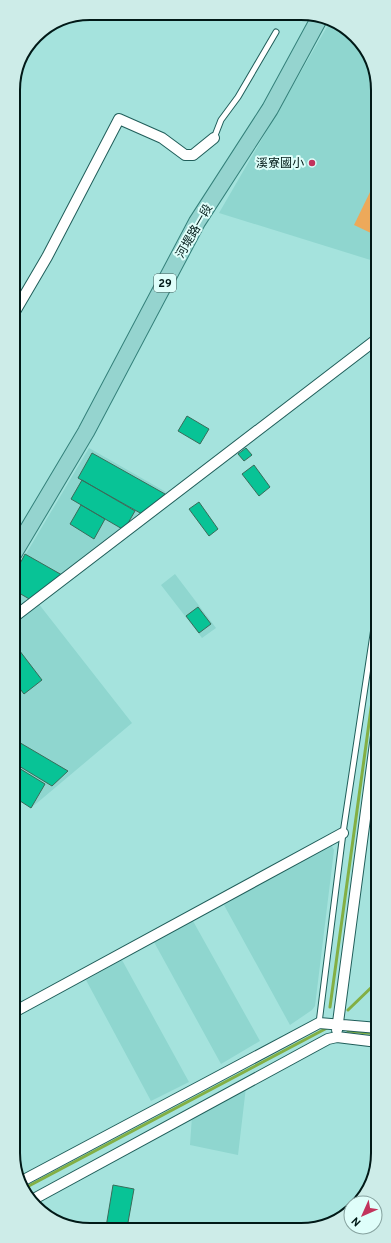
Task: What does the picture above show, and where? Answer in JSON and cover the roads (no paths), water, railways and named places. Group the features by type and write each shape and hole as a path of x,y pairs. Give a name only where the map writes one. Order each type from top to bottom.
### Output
{"main road":[{"name":"河堤路一段","path":"20,543 86,432 197,222 270,109 317,22"}],"street":[{"path":"20,304 47,257 119,119 162,138 185,155 193,155 214,138"},
{"path":"20,612 371,344"},
{"path":"337,1038 371,774"},
{"path":"20,1009 343,833"},
{"path":"25,1179 319,1023 371,1027"},
{"path":"37,1198 328,1039 337,1038 371,1041"}],"lane":[{"path":"214,138 221,120 238,98 276,32"},
{"path":"319,1023 343,833 371,648"}],"waterway":[{"path":"330,1007 371,709"},
{"path":"348,1010 371,988"},
{"path":"28,1186 327,1028"},
{"path":"348,1031 371,1033"}],"place":[{"name":"溪寮國小","path":"312,163"}]}
